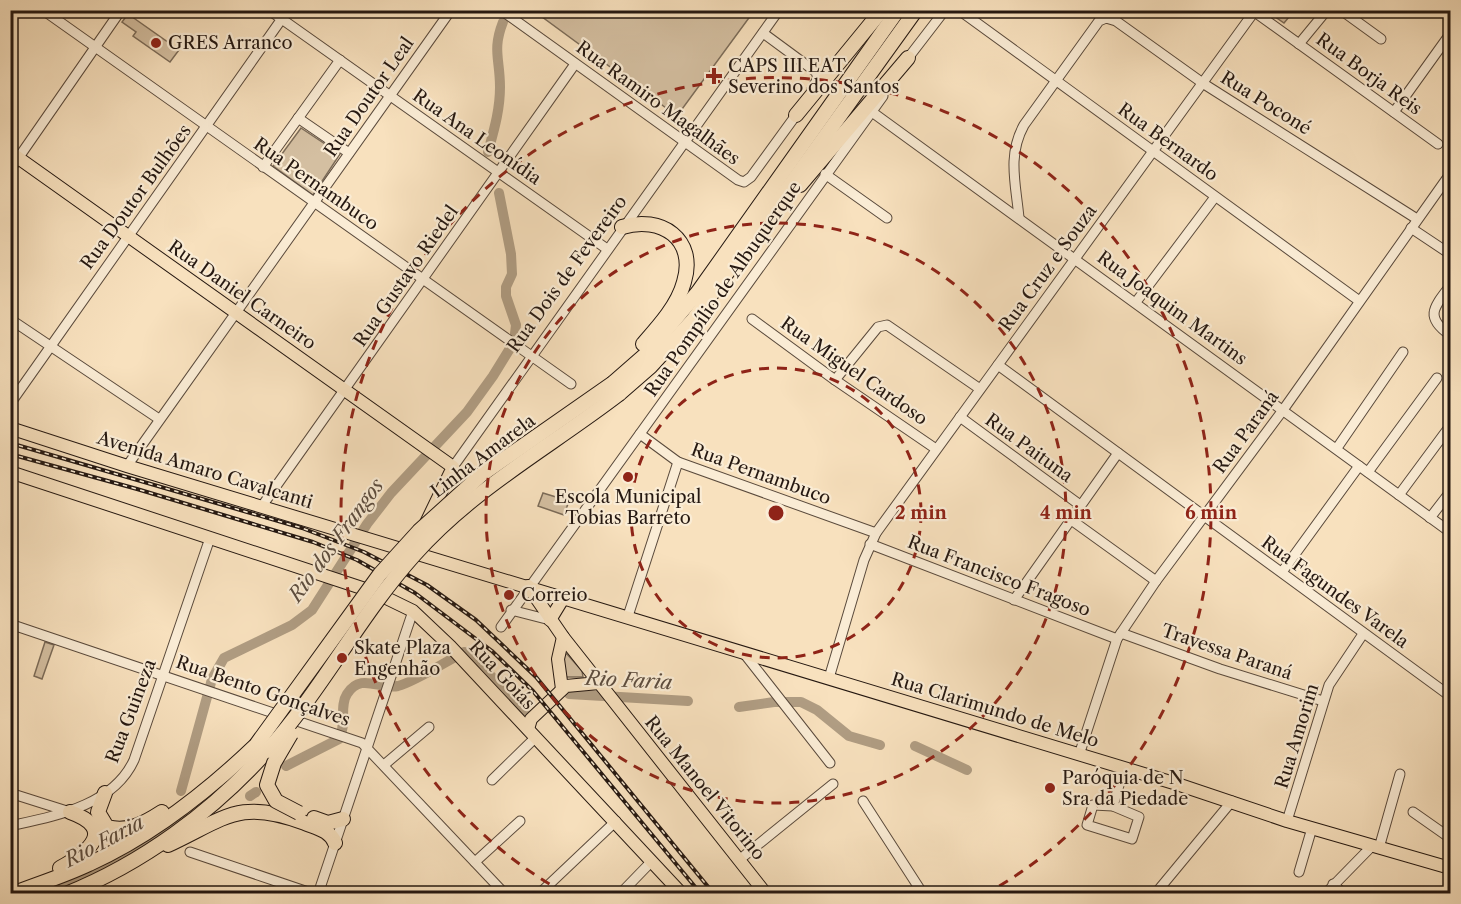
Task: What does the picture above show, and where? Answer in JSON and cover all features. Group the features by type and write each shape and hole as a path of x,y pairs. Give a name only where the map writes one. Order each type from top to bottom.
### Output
{"highway":[{"path":"796,116 882,10"},
{"name":"Linha Amarela","path":"66,894 100,879 140,856 203,813 239,781 380,574 419,531 481,475 618,385 698,292 898,10"},
{"name":"Linha Amarela","path":"12,894 90,864 148,833 231,766 262,748 307,699 387,587 440,528 488,486 680,335 758,231 916,10"},
{"path":"758,231 777,212 908,58"},
{"path":"618,385 628,360 652,334 678,298 684,285 687,263 681,244 665,228 642,222 622,227"},
{"path":"307,699 274,763 267,784 276,801 299,813 328,823 343,819"},
{"path":"105,793 98,812 103,823 112,828 128,828 147,821 231,766"},
{"path":"140,856 161,849 231,814 255,810 282,816 325,831 335,843"},
{"path":"36,884 76,859 92,845 95,834 93,825 84,817 70,812"}],"main road":[{"name":"Rua Daniel Carneiro","path":"15,155 453,467"},
{"name":"Avenida Amaro Cavalcanti","path":"10,428 127,466 528,586"},
{"name":"Rua Dois de Fevereiro","path":"420,535 453,467"},
{"name":"Rua Goiás","path":"10,472 387,597 413,611 528,726 682,894"},
{"path":"360,536 401,542 420,535 425,546 447,561"},
{"name":"Rua Clarimundo de Melo","path":"528,586 1232,801 1287,821 1450,868"},
{"name":"Rua Manoel Vitorino","path":"528,586 563,637 766,894"},
{"path":"550,620 564,597"},
{"path":"562,689 558,659 563,637"},
{"path":"528,726 562,689 572,684 606,691"}],"street":[{"name":"Rua Pernambuco","path":"43,10 571,384"},
{"path":"10,170 15,155 120,10"},
{"name":"Rua Ana Leonídia","path":"269,10 607,249"},
{"name":"Rua Doutor Bulhões","path":"10,404 288,10"},
{"name":"Rua Doutor Leal","path":"127,466 451,10"},
{"name":"Rua Ramiro Magalhães","path":"501,10 738,180 744,182 751,177 796,116"},
{"name":"Rua Dois de Fevereiro","path":"453,467 779,10"},
{"name":"Rua Pompílio de Albuquerque","path":"501,627 528,586 872,112 908,58 945,10"},
{"name":"Rua Bernardo","path":"959,10 1358,300"},
{"path":"1299,44 1327,10"},
{"path":"1341,10 1381,39"},
{"name":"Rua Borja Reis","path":"1253,11 1438,144"},
{"name":"Rua Cruz e Souza","path":"829,678 870,544 876,533 1204,84 1253,11"},
{"name":"Rua Poconé","path":"1055,81 1099,21 1106,18 1116,21 1204,84 1417,219"},
{"path":"763,33 817,75 796,116"},
{"path":"1394,112 1450,33"},
{"path":"263,167 340,60"},
{"name":"Rua Gustavo Riedel","path":"262,506 575,64"},
{"path":"1019,218 1014,147 1024,125 1055,81"},
{"name":"Rua Joaquim Martins","path":"872,112 1076,258 1450,532"},
{"path":"298,118 349,153"},
{"path":"693,130 699,152"},
{"path":"825,174 886,218"},
{"name":"Rua Paraná","path":"1079,755 1119,636 1155,581 1283,410 1358,300 1450,174"},
{"path":"1136,302 1215,197"},
{"path":"1411,228 1450,254"},
{"path":"1450,286 1435,306 1434,315 1437,324 1450,335"},
{"path":"10,319 159,419"},
{"name":"Rua Miguel Cardoso","path":"752,319 835,380 936,449"},
{"path":"835,380 878,327 890,326 980,389"},
{"path":"1337,448 1403,352"},
{"name":"Rua Fagundes Varela","path":"998,365 1450,696"},
{"path":"1282,572 1437,378"},
{"name":"Rua Paituna","path":"960,417 1080,505"},
{"path":"1400,495 1450,426"},
{"name":"Rua Pernambuco","path":"640,434 678,462 876,533"},
{"path":"1014,600 1118,453"},
{"path":"628,616 678,462"},
{"path":"1430,518 1450,492"},
{"path":"1070,519 1155,581"},
{"name":"Rua Guineza","path":"10,826 70,812 105,793 130,768 210,538"},
{"name":"Rua Francisco Fragoso","path":"870,544 1014,600 1119,636"},
{"path":"511,610 550,620"},
{"path":"190,852 316,894 413,611"},
{"name":"Rua Bento Gonçalves","path":"10,624 333,732 366,747 505,894"},
{"name":"Rua Amorim","path":"1287,821 1323,701 1342,663 1363,634"},
{"name":"Travessa Paraná","path":"1119,636 1323,701"},
{"path":"743,652 829,762"},
{"path":"492,780 528,726"},
{"path":"384,765 429,727"},
{"path":"1113,806 1124,768"},
{"path":"1325,894 1333,884 1376,847 1400,774"},
{"path":"739,860 833,784"},
{"path":"10,793 70,812"},
{"path":"863,801 885,831 923,894"},
{"path":"1155,894 1232,801"},
{"path":"1093,805 1113,806 1139,817 1131,840 1087,825 1093,805"},
{"path":"1413,812 1450,838"},
{"path":"475,862 519,821"},
{"path":"539,894 616,821"},
{"path":"1299,872 1312,828"},
{"path":"620,894 622,889 652,861"},
{"path":"1333,884 1344,894"}],"shaded area":[{"path":"534,11 754,11 677,116"},
{"path":"1278,11 1294,11 1284,23 1274,16"},
{"name":"GRES Arranco","path":"128,14 179,50 170,62 133,36 136,32 122,22"},
{"path":"301,128 340,154 313,195 273,166"},
{"path":"543,493 569,501 564,515 538,506"},
{"path":"45,642 54,645 42,679 34,676"},
{"path":"563,654 567,654 582,671 583,677 566,677"}],"waterway":[{"name":"Rio dos Frangos","path":"488,152 499,104 497,47 503,22"},
{"name":"Rio dos Frangos","path":"181,791 212,679 224,658 292,625 312,610 367,524 391,493 467,412 514,342 516,325 506,296 506,287 512,274 511,254 499,193"},
{"name":"Rio Faria","path":"286,766 339,739 345,699 352,688 358,684 371,683 391,687 405,684 464,652 469,654 526,711"},
{"name":"Rio Faria","path":"569,694 688,701"},
{"name":"Rio Faria","path":"739,707 774,702 801,702 817,710 849,736 880,745"},
{"name":"Rio Faria","path":"915,746 967,770"},
{"name":"Rio Faria","path":"250,796 256,792"},
{"name":"Rio Faria","path":"39,894 114,860 183,817"}],"railway":[{"path":"10,443 302,528 364,552 427,585 476,620 536,677 714,894"},
{"path":"10,454 137,489 313,542 357,560 415,593 492,651 533,691 701,894"}],"place":[{"name":"GRES Arranco","path":"156,43"},
{"name":"CAPS III EAT Severino dos Santos","path":"714,76"},
{"name":"Escola Municipal Tobias Barreto","path":"628,477"},
{"name":"Correio","path":"509,595"},
{"name":"Skate Plaza Engenhão","path":"342,658"},
{"name":"Paróquia de N Sra da Piedade","path":"1050,788"}]}
